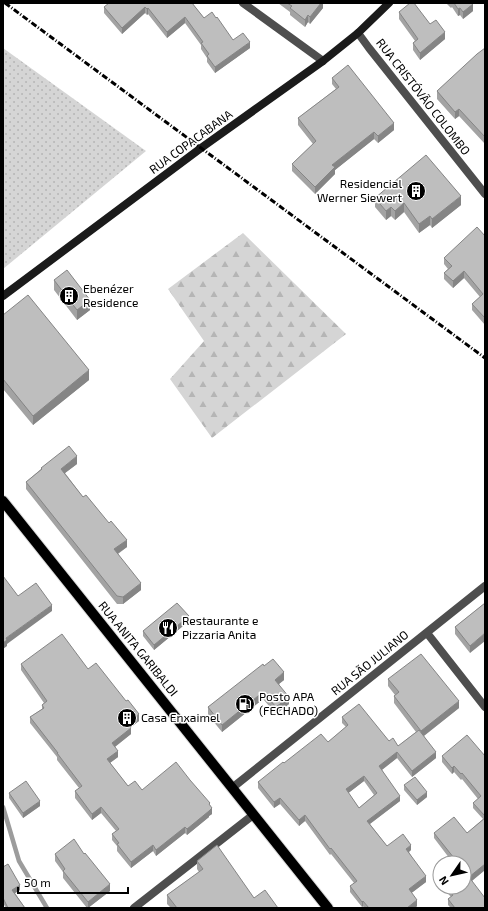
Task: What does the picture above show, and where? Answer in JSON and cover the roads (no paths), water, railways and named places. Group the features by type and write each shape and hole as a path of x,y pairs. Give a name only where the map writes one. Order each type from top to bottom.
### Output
{"main road":[{"name":"RUA COPACABANA","path":"3,296 201,148 323,61 358,33 389,3"},
{"name":"RUA ANITA GARIBALDI","path":"3,501 328,908"}],"street":[{"path":"247,4 323,61"},
{"name":"RUA CRISTÓVÃO COLOMBO","path":"358,33 485,194"},
{"name":"RUA SÃO JULIANO","path":"232,788 485,586"},
{"path":"427,633 485,707"},
{"path":"134,908 253,815"}],"waterway":[{"path":"3,807 19,861 47,908"}],"railway":[{"path":"5,3 485,358"}],"place":[{"name":"Residencial Werner Siewert","path":"416,191"},
{"name":"Ebenézer Residence","path":"69,296"},
{"name":"Restaurante e Pizzaria Anita","path":"168,628"},
{"name":"Posto APA (FECHADO)","path":"245,704"},
{"name":"Casa Enxaimel","path":"127,718"}]}
